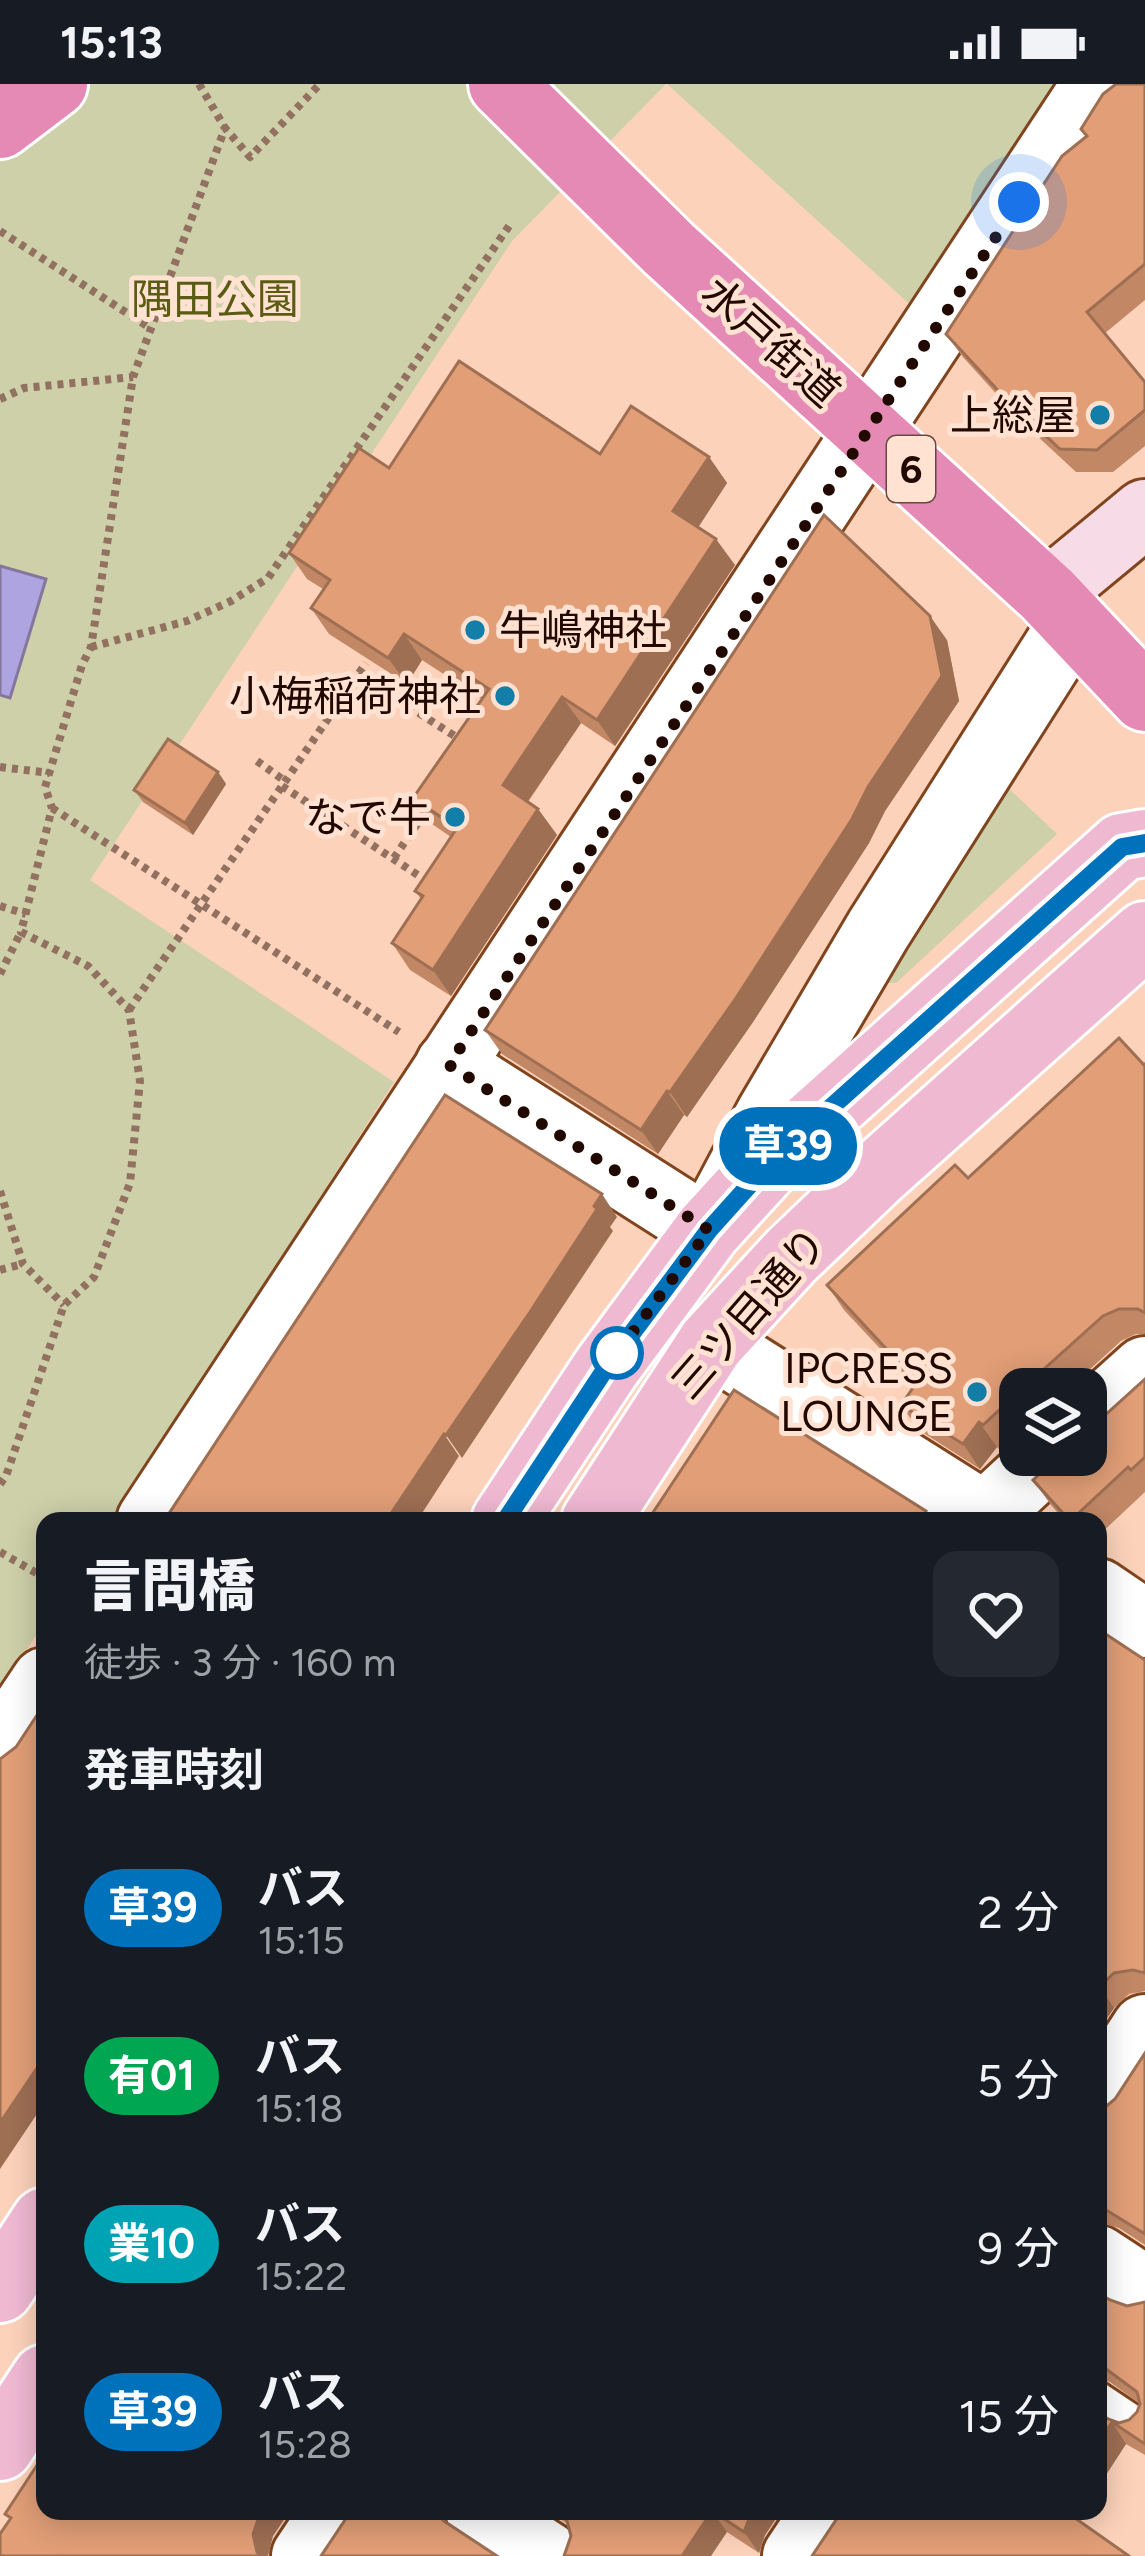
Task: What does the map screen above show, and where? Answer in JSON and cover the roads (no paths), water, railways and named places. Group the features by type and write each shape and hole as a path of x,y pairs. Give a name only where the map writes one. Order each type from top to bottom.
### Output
{"highway":[{"path":"0,125 54,84"},
{"name":"水戸街道","path":"502,84 669,249 1060,608 1145,698"}],"main road":[{"name":"三ツ目通り","path":"512,1512 606,1368 709,1230 771,1161 1122,847 1145,843"},
{"name":"三ツ目通り","path":"601,1512 711,1343 791,1256 1145,935"},
{"path":"0,2289 36,2235"},
{"path":"0,2447 36,2392"}],"street":[{"path":"156,1512 1096,84"},
{"path":"449,1065 709,1230 769,1115 1060,608 1145,513"},
{"path":"711,1343 974,1512"},
{"path":"1107,1404 1145,1370"},
{"path":"992,1512 1029,1476"},
{"path":"1107,1598 1145,1624"},
{"path":"0,1748 36,1694"},
{"path":"1107,2086 1145,2028"},
{"path":"1107,2265 1145,2290"},
{"path":"305,2556 329,2520"},
{"path":"493,2520 548,2556"},
{"path":"796,2556 820,2520"}],"lane":[{"path":"1107,2404 1134,2423"}],"place":[{"name":"上総屋","path":"1100,415"},
{"name":"牛嶋神社","path":"475,630"},
{"name":"小梅稲荷神社","path":"505,696"},
{"name":"なで牛","path":"455,817"},
{"name":"IPCRESS LOUNGE","path":"977,1392"}],"park label":[{"name":"隅田公園","path":"215,299"}]}
